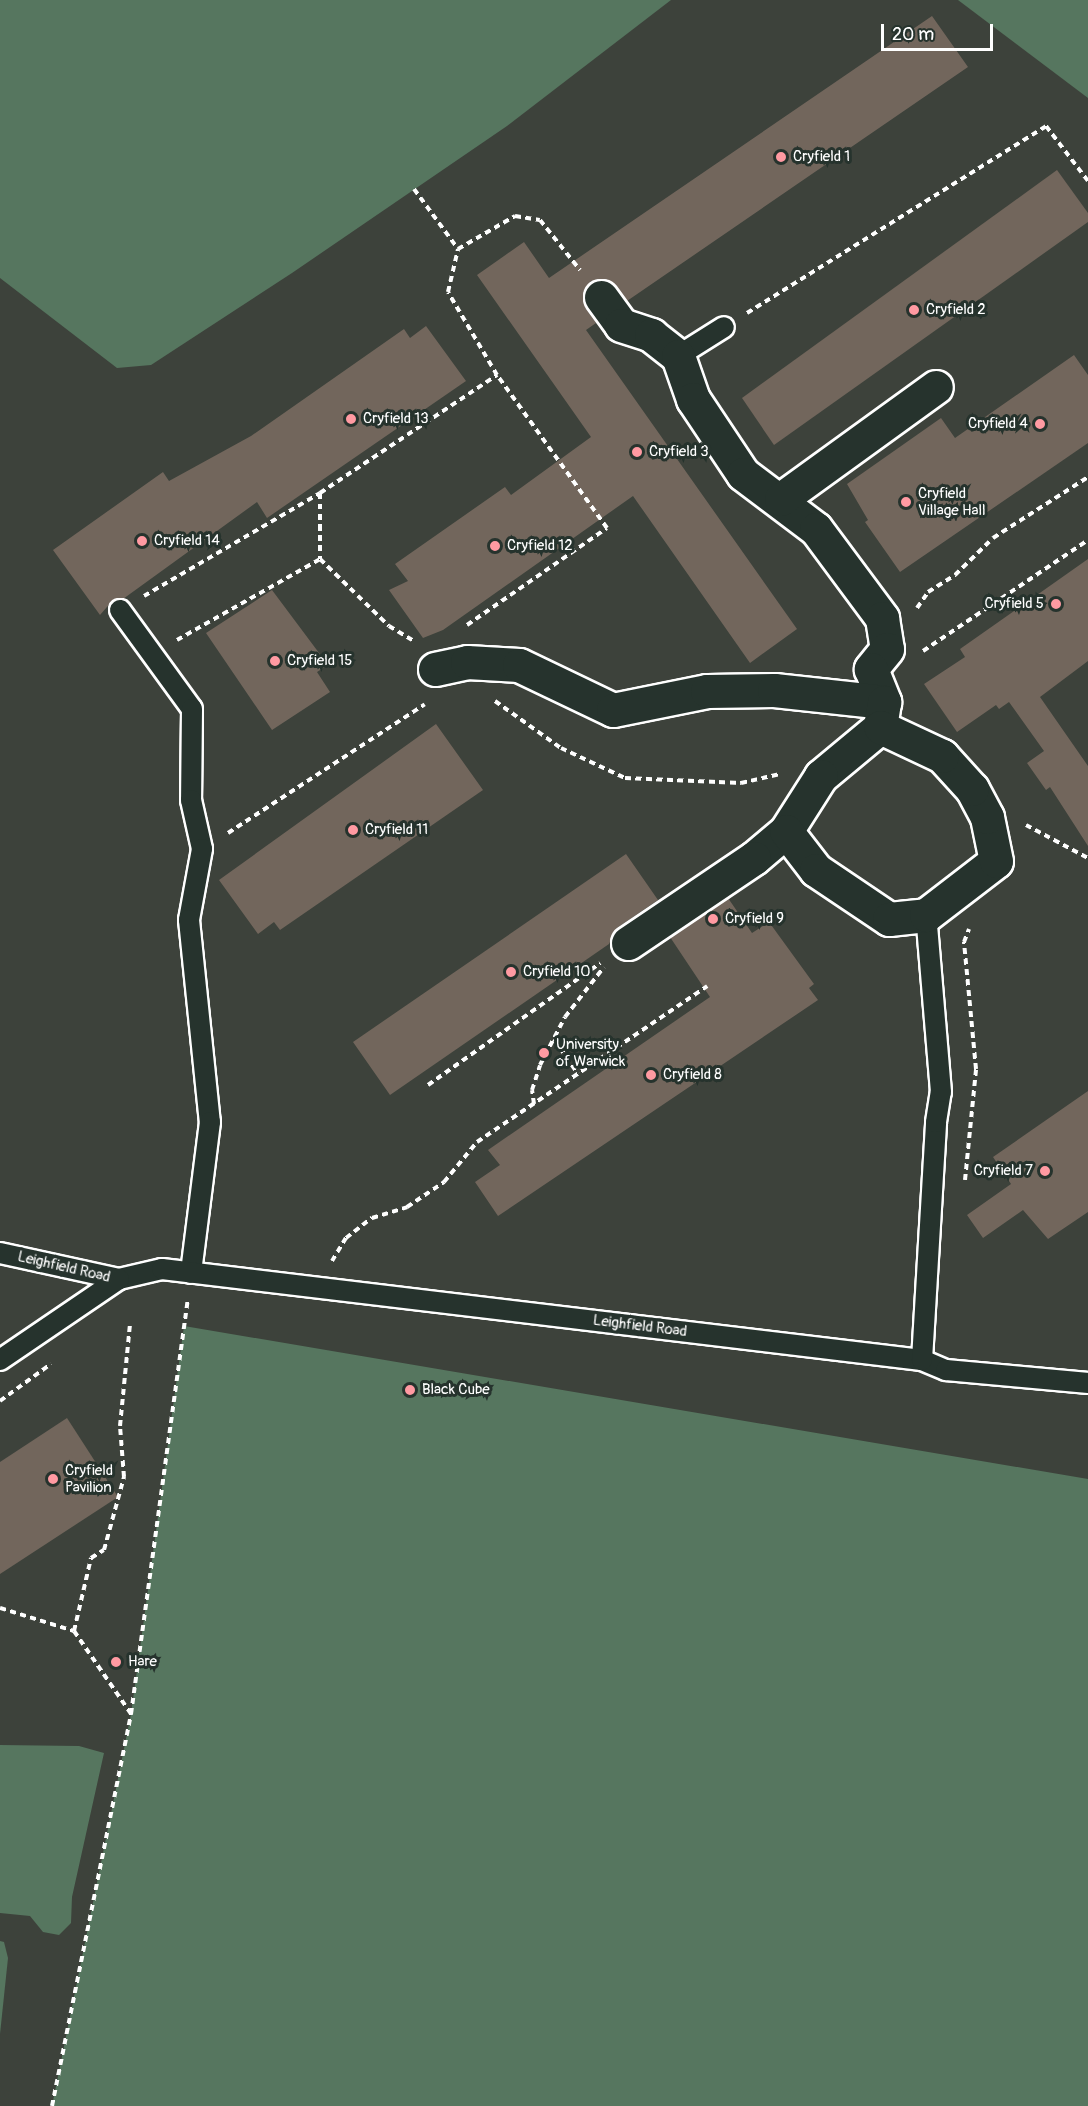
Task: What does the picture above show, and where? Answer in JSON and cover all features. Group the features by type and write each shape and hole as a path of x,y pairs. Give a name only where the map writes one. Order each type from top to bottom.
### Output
{"street":[{"path":"601,297 621,325 651,335 678,356 693,399 743,474 765,492 781,499 816,529 882,618 887,649 871,669 882,714"},
{"path":"781,499 936,387"},
{"path":"438,682 467,662 519,665 613,710 707,691 774,690 882,714 942,756 972,789 987,817 996,861 926,915 889,920 816,870 786,831"},
{"path":"621,948 754,858 786,831 821,776 882,714"}],"lane":[{"path":"678,356 724,327"},
{"path":"120,610 192,709 191,800 202,849 189,920 210,1122 191,1273"},
{"path":"922,1360 936,1122 941,1092 926,915"},
{"name":"Leighfield Road","path":"0,1253 119,1280 162,1269 922,1360 946,1370 1088,1383"},
{"path":"0,1360 119,1280"}],"path":[{"path":"724,327 1046,126 1088,181"},
{"path":"414,189 458,249"},
{"path":"459,630 607,528 497,375 448,292 458,249 515,216 540,220 601,297"},
{"path":"120,610 320,493 497,375"},
{"path":"914,612 928,592 955,575 993,538 1088,477"},
{"path":"202,849 438,682 432,652 390,626 320,558 320,493"},
{"path":"922,651 1088,540"},
{"path":"154,654 320,558"},
{"path":"919,660 922,651 920,642"},
{"path":"490,697 561,748 625,778 741,783 781,773"},
{"path":"1022,822 1088,858"},
{"path":"534,1105 532,1090 565,1017 621,948"},
{"path":"428,1085 621,948"},
{"path":"315,1287 346,1238 372,1218 407,1207 444,1182 477,1142 707,986"},
{"path":"554,1039 578,1074"},
{"path":"52,2106 131,1713 188,1299"},
{"path":"74,1631 91,1558 104,1550 124,1477 120,1426 130,1324"},
{"path":"0,1608 74,1631 131,1713"}],"shaded area":[{"name":"University of Warwick","path":"0,0 1088,0 1088,2106 0,2106"}],"green space":[{"path":"0,0 671,0 507,126 292,273 151,365 117,368 0,278"},
{"path":"958,0 1088,0 1088,98"},
{"path":"184,1326 1088,1479 1088,2106 52,2106 131,1714"},
{"path":"0,1745 79,1746 104,1753 72,1897 71,1923 59,1935 43,1932 30,1916 0,1913"},
{"path":"0,1941 4,1942 8,1958 0,2034"}],"building":[{"path":"932,16 968,67 627,301 608,280 591,281 584,290 585,307 596,323 586,330 797,629 750,663 633,496 443,630 423,638 389,590 408,581 395,564 505,487 511,495 591,437 477,275 524,242 549,278"},
{"name":"Cryfield 2","path":"1057,170 1088,213 1088,222 774,445 742,398"},
{"path":"426,326 466,381 267,518 257,502 123,599 113,600 100,615 53,550 163,472 169,481 251,436 404,329 410,338"},
{"path":"1074,355 1088,375 1088,443 900,572 865,522 868,520 847,484 941,418 955,438"},
{"name":"Cryfield 5","path":"1088,559 1088,661 1040,697 1088,766 1088,846 1050,787 1046,790 1027,763 1044,751 1009,702 999,709 996,705 957,732 924,684 965,657 960,649"},
{"name":"Cryfield 15","path":"272,590 328,665 317,672 330,692 272,730 206,633"},
{"name":"Cryfield 11","path":"436,724 483,790 280,930 274,922 258,934 219,880"},
{"name":"Cryfield 10","path":"626,854 658,900 617,928 609,944 390,1095 353,1042"},
{"name":"Cryfield 8","path":"728,898 752,933 769,922 814,984 809,988 818,1000 498,1216 475,1182 500,1165 488,1150 710,997 670,937"},
{"name":"Cryfield 7","path":"1088,1091 1088,1212 1048,1239 1023,1210 983,1238 967,1215 1011,1184 993,1157"},
{"name":"Cryfield Pavilion","path":"67,1418 118,1497 0,1574 0,1462"}],"place":[{"name":"Cryfield 1","path":"781,157"},
{"name":"Cryfield 2","path":"914,310"},
{"name":"Cryfield 13","path":"351,419"},
{"name":"Cryfield 4","path":"1040,424"},
{"name":"Cryfield 3","path":"637,452"},
{"name":"Cryfield Village Hall","path":"906,502"},
{"name":"Cryfield 14","path":"142,541"},
{"name":"Cryfield 12","path":"495,546"},
{"name":"Cryfield 5","path":"1056,604"},
{"name":"Cryfield 15","path":"275,661"},
{"name":"Cryfield 11","path":"353,830"},
{"name":"Cryfield 9","path":"713,919"},
{"name":"Cryfield 10","path":"511,972"},
{"name":"University of Warwick","path":"544,1053"},
{"name":"Cryfield 8","path":"651,1075"},
{"name":"Cryfield 7","path":"1045,1171"},
{"name":"Black Cube","path":"410,1390"},
{"name":"Cryfield Pavilion","path":"53,1479"},
{"name":"Hare","path":"116,1662"}]}
